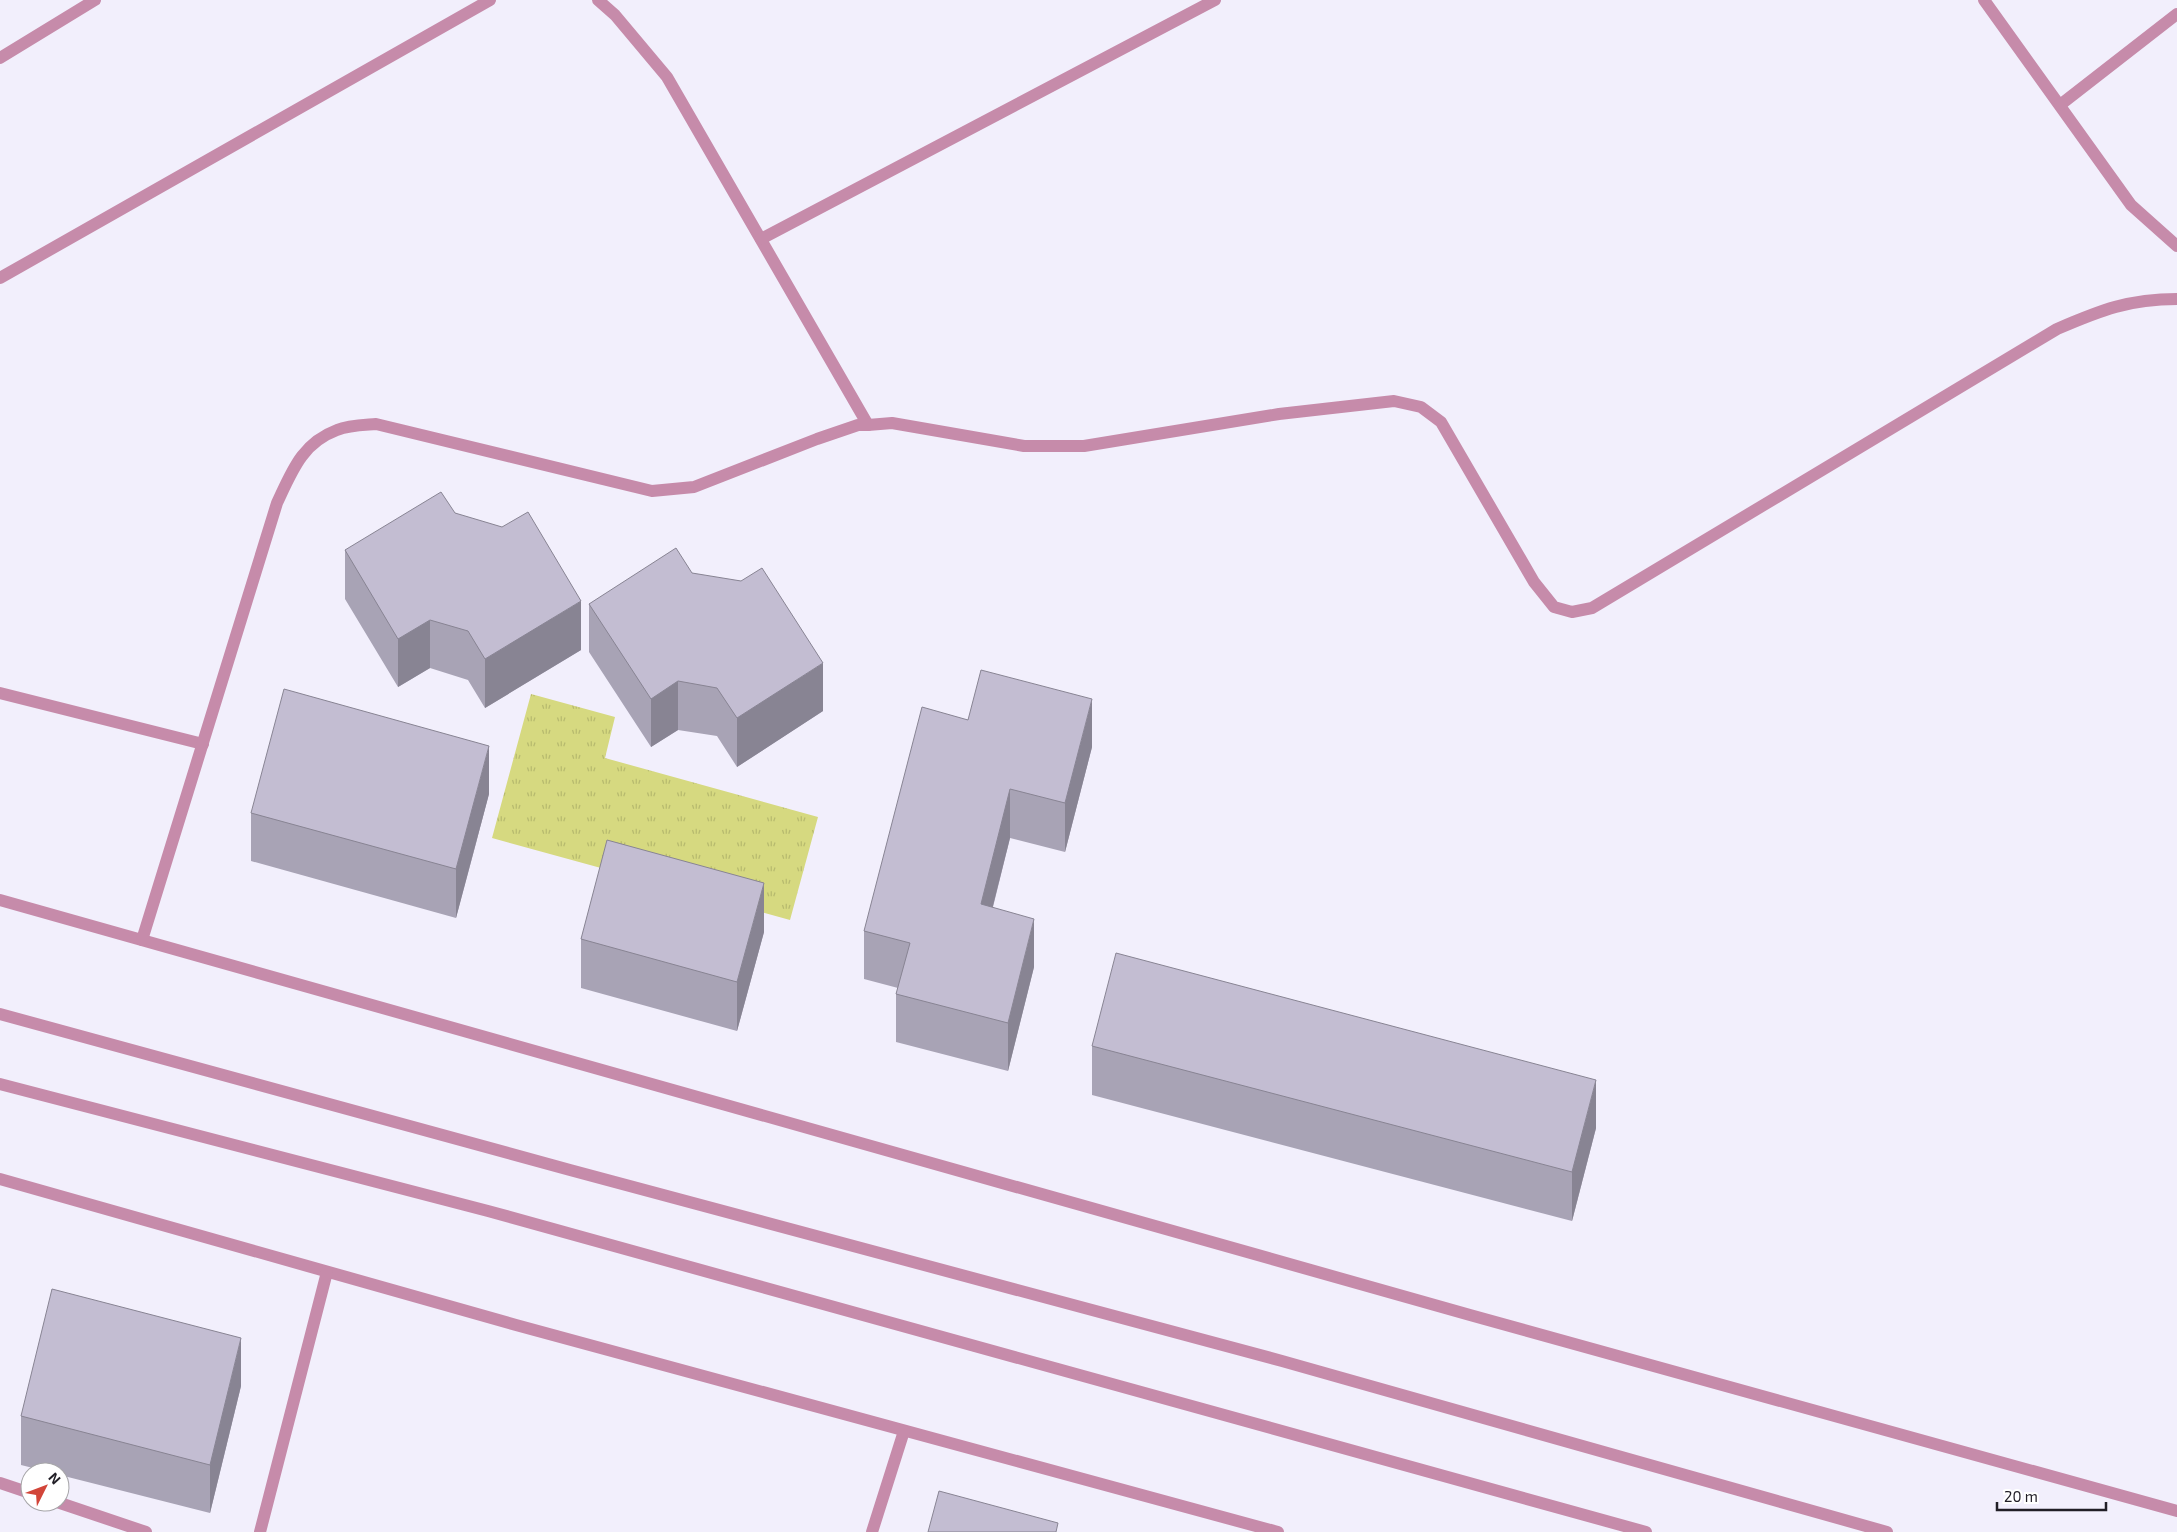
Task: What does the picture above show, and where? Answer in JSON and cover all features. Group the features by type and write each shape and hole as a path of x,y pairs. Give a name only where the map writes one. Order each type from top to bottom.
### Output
{"street":[{"path":"0,58 96,0"},
{"path":"0,278 490,0"},
{"path":"598,0 615,15 667,77 868,424"},
{"path":"760,239 1214,0"},
{"path":"1984,0 2131,205 2177,246"},
{"path":"2060,105 2177,14"},
{"path":"142,940 277,503 294,467 313,442 338,429 376,424 652,491 694,487 816,439 858,425 892,423 1024,446 1084,446 1288,413 1394,401 1421,407 1440,422 1534,582 1554,608 1572,612 1592,608 2057,329 2107,308 2151,299 2177,299"},
{"path":"0,694 203,744"},
{"path":"0,900 1450,1309 2177,1511"},
{"path":"0,1014 570,1170 1282,1361 1887,1532"},
{"path":"0,1084 488,1211 1646,1532"},
{"path":"0,1179 327,1272 1278,1532"},
{"path":"260,1532 327,1272"},
{"path":"872,1532 904,1431"},
{"path":"0,1483 20,1490"},
{"path":"70,1506 146,1532"}],"green space":[{"path":"531,694 615,717 605,758 818,817 790,920 492,838"}],"building":[{"path":"441,492 455,513 502,527 528,512 581,601 485,659 468,631 430,620 398,639 345,550"},
{"path":"676,548 692,573 741,581 762,568 823,663 737,718 717,688 678,681 651,699 589,604"},
{"path":"981,670 1092,699 1065,803 1010,789 981,904 1034,919 1008,1023 896,994 910,943 864,931 922,707 968,720"},
{"path":"284,689 489,746 456,869 251,813"},
{"path":"607,840 764,883 737,982 581,939"},
{"path":"1116,953 1596,1080 1572,1172 1092,1046"},
{"path":"52,1289 241,1338 210,1465 21,1416"},
{"path":"939,1491 1058,1523 1056,1532 928,1532"}]}
